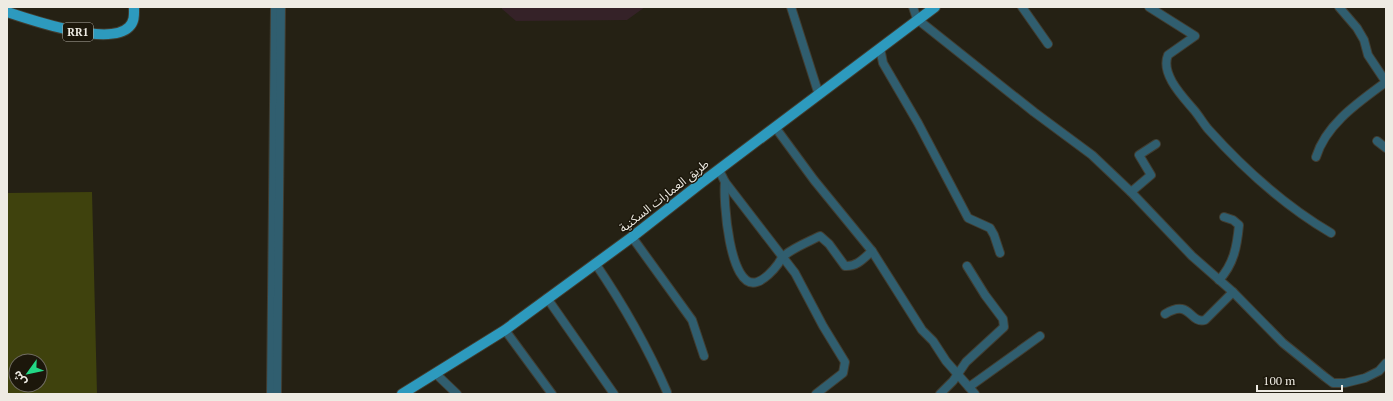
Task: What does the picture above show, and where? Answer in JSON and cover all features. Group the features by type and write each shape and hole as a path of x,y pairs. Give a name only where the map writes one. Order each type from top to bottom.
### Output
{"main road":[{"name":"RR1","path":"7,12 55,28 109,33 123,31 130,26 134,18 134,7"},
{"name":"طريق العمارات السكنية","path":"402,394 505,330 632,237 917,19 935,7"}],"street":[{"path":"271,394 275,7"},
{"path":"277,394 282,7"},
{"path":"791,7 819,95"},
{"path":"913,7 917,19 984,70 1034,112 1092,155 1131,192 1192,256 1234,292 1284,343 1333,383 1345,383 1366,378 1378,371 1386,363"},
{"path":"1022,7 1048,44"},
{"path":"1149,7 1195,36 1168,55 1166,60 1166,66 1178,94 1208,129 1258,179 1309,220 1331,233"},
{"path":"1316,157 1326,136 1341,119 1386,82 1368,55 1364,40 1357,28 1339,7"},
{"path":"880,48 883,63 918,123 968,218 990,228 1000,253"},
{"path":"775,127 814,180 872,251 922,330 933,341 946,361 975,394"},
{"path":"1377,141 1386,148"},
{"path":"1131,192 1151,175 1139,155 1156,144"},
{"path":"719,170 725,182 795,273 823,326 845,362 843,373 816,394"},
{"path":"725,182 725,201 735,265 741,275 748,281 756,282 775,268 783,256 820,236 829,244 845,266 852,267 872,251"},
{"path":"1219,280 1227,272 1235,255 1239,225 1233,220 1224,217"},
{"path":"632,237 692,320 704,356"},
{"path":"595,263 626,309 658,370 666,392"},
{"path":"940,394 953,381 957,373 966,362 1002,330 1004,323 1003,319 985,295 967,266"},
{"path":"1165,314 1176,308 1182,308 1200,320 1206,320 1234,292"},
{"path":"547,298 614,394"},
{"path":"505,330 552,394"},
{"path":"969,387 1040,336"},
{"path":"436,374 458,394"}],"shaded area":[{"path":"502,7 645,7 627,20 516,21 502,9"},
{"path":"92,192 97,394 7,394 7,193"}]}
